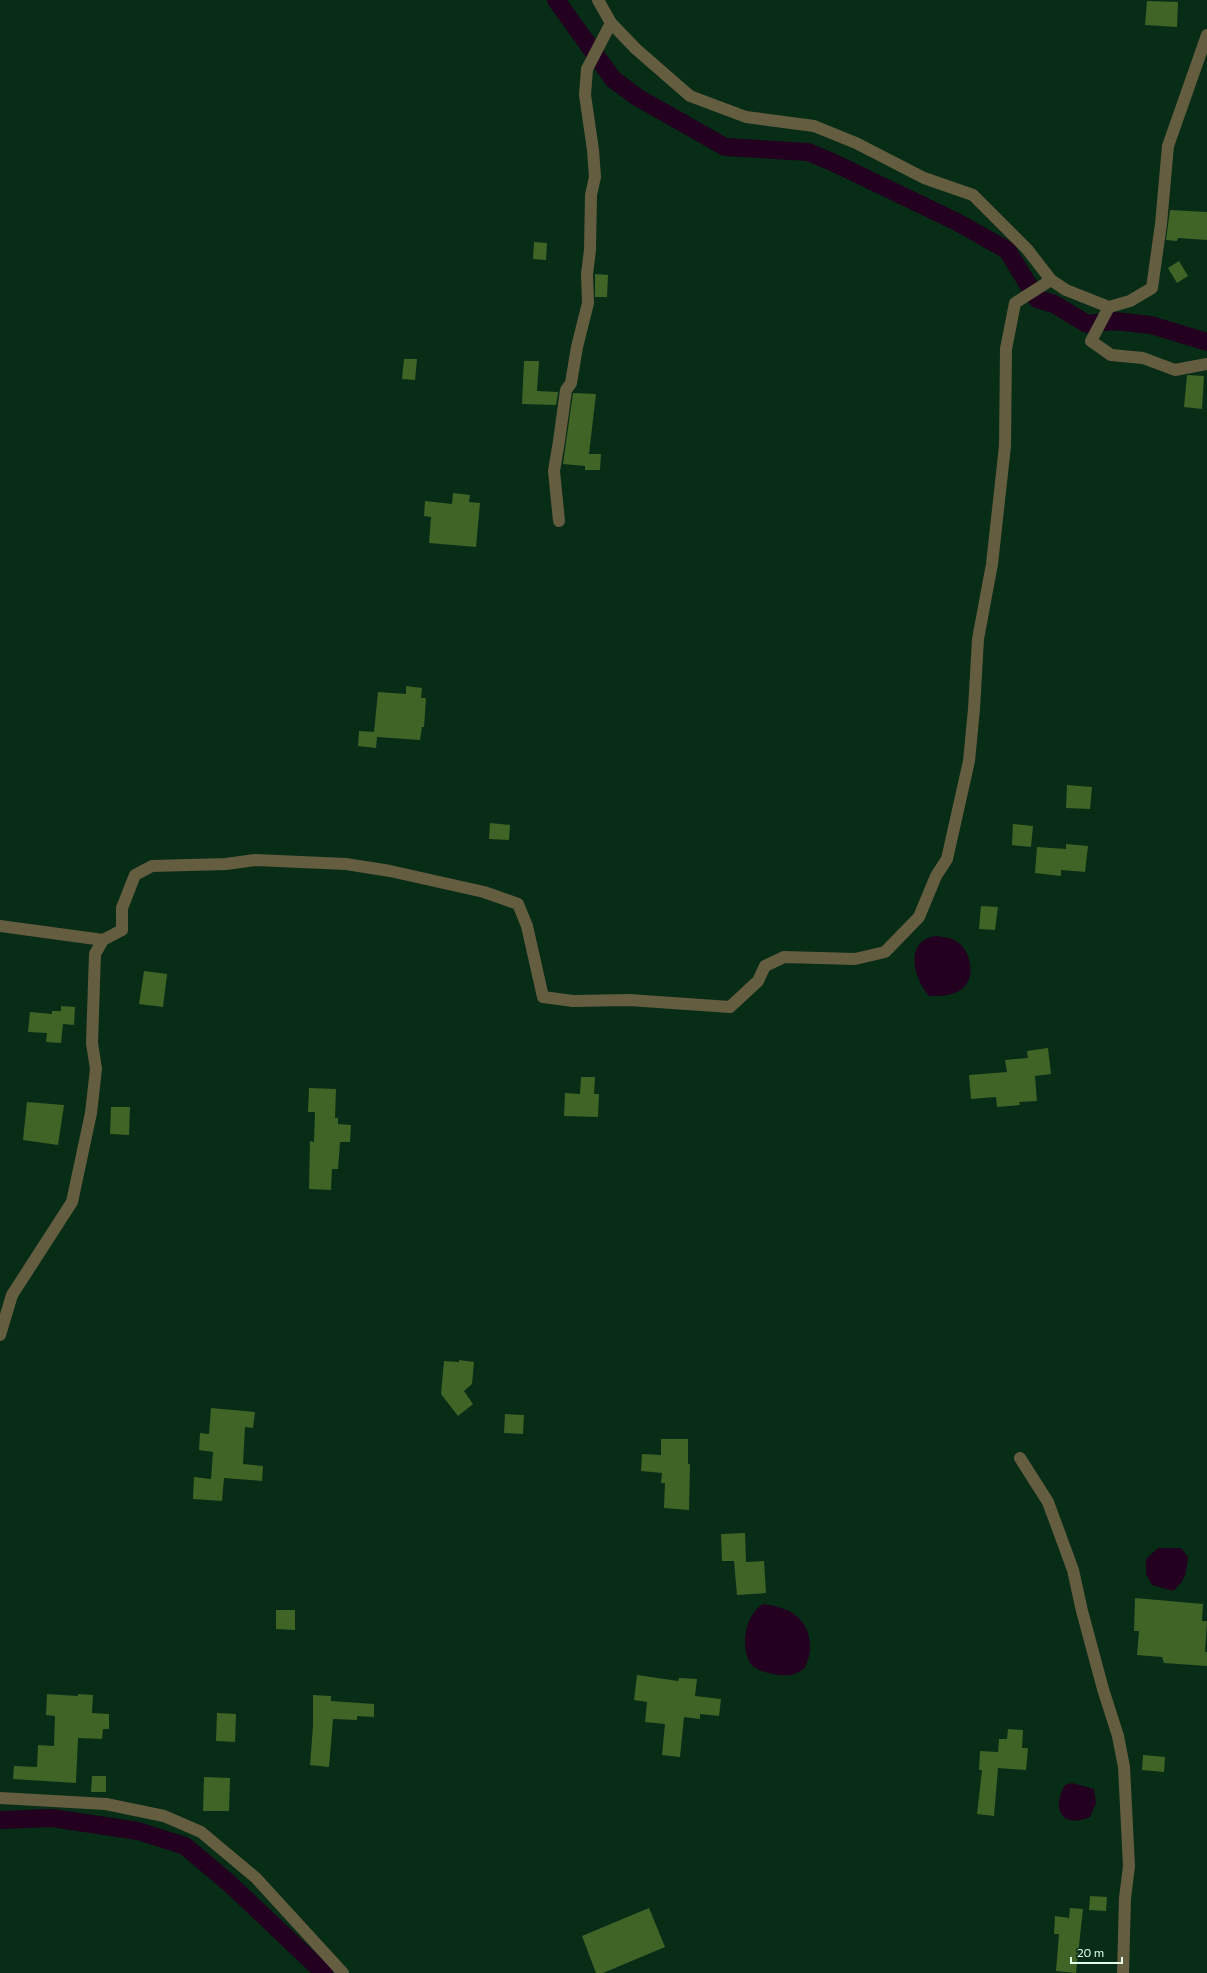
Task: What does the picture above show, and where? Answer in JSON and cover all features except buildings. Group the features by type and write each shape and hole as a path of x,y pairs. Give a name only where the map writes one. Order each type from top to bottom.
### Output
{"street":[{"path":"598,0 608,27 690,96 746,117 814,126 856,144 924,178 973,195 1027,249 1051,280 1066,290 1109,307 1130,301 1152,288 1161,224 1168,146 1207,35"},
{"path":"559,521 554,471 566,390 571,383 577,346 588,303 587,274 590,250 591,195 595,177 593,150 585,95 587,69 608,27"},
{"path":"0,926 103,940 122,930 122,908 135,875 152,866 226,864 255,860 346,864 390,871 484,892 518,904 527,926 542,997 573,1001 629,1000 730,1007 758,980 765,966 784,957 856,958 885,952 919,917 936,876 947,859 969,761 978,639 992,564 1005,446 1006,348 1015,303 1051,280"},
{"path":"1109,307 1091,341 1111,355 1143,358 1175,370 1207,364"},
{"path":"0,1335 12,1295 72,1202 91,1113 96,1068 92,1043 96,954 103,940"},
{"path":"1020,1458 1048,1502 1073,1570 1082,1611 1103,1690 1118,1736 1124,1767 1129,1866 1125,1898 1123,1973"},
{"path":"0,1798 106,1804 164,1816 201,1832 256,1878 343,1973"}],"shaded area":[{"path":"936,936 950,938 959,943 968,956 971,972 965,986 959,991 948,995 929,996 919,980 914,961 915,952 919,945 926,939"},
{"path":"1158,1548 1181,1548 1188,1557 1185,1576 1173,1591 1152,1585 1146,1574 1146,1559"},
{"path":"763,1604 789,1611 802,1621 806,1628 809,1637 809,1655 805,1668 793,1675 769,1673 757,1669 750,1663 747,1656 745,1639 748,1623 752,1615"},
{"path":"1072,1783 1094,1789 1096,1803 1090,1817 1080,1820 1072,1820 1066,1818 1059,1809 1061,1794 1065,1785"}],"waterway":[{"path":"556,0 613,79 637,97 725,147 808,152 830,161 955,221 1007,250 1037,299 1054,304 1087,324 1114,321 1151,325 1207,342"},
{"path":"0,1820 52,1818 138,1831 185,1846 229,1883 324,1973"}]}
